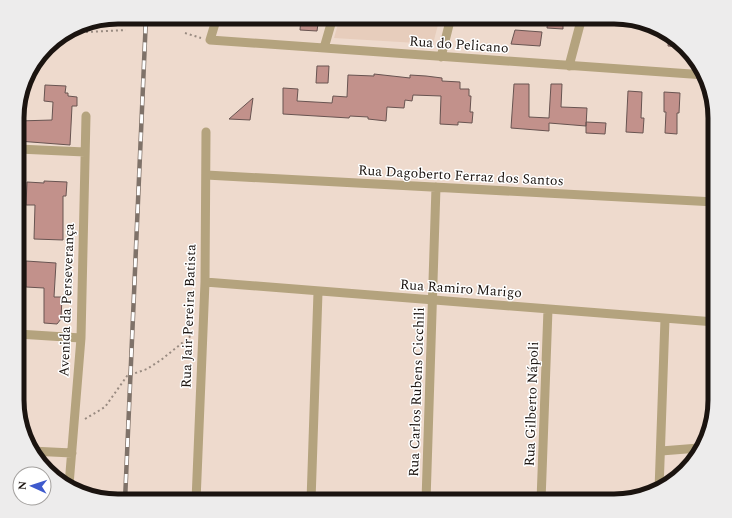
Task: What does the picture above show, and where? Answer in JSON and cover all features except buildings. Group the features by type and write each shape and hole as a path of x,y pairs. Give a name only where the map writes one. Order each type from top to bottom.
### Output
{"street":[{"path":"210,40 215,24"},
{"path":"324,48 331,24"},
{"path":"441,57 449,24"},
{"path":"569,66 580,24"},
{"name":"Rua do Pelicano","path":"210,40 697,74"},
{"name":"Avenida da Perseverança","path":"69,480 81,338 86,116"},
{"name":"Rua Jair Pereira Batista","path":"196,494 205,282 206,132"},
{"path":"24,149 85,152"},
{"name":"Rua Dagoberto Ferraz dos Santos","path":"206,175 708,202"},
{"name":"Rua Carlos Rubens Cicchili","path":"426,494 436,187"},
{"name":"Rua Ramiro Marigo","path":"205,282 708,322"},
{"path":"311,494 318,292"},
{"name":"Rua Gilberto Nápoli","path":"542,494 548,309"},
{"path":"659,482 665,319"},
{"path":"24,334 81,338"},
{"path":"661,452 694,449"},
{"path":"40,451 72,453"}],"path":[{"path":"80,32 126,30"},
{"path":"184,33 210,40"},
{"path":"74,423 82,421 105,407 127,376 147,369 161,360 198,329 202,329"}],"shaded area":[{"path":"338,24 438,24 433,44 334,38"}],"railway":[{"path":"125,494 146,24"}]}
